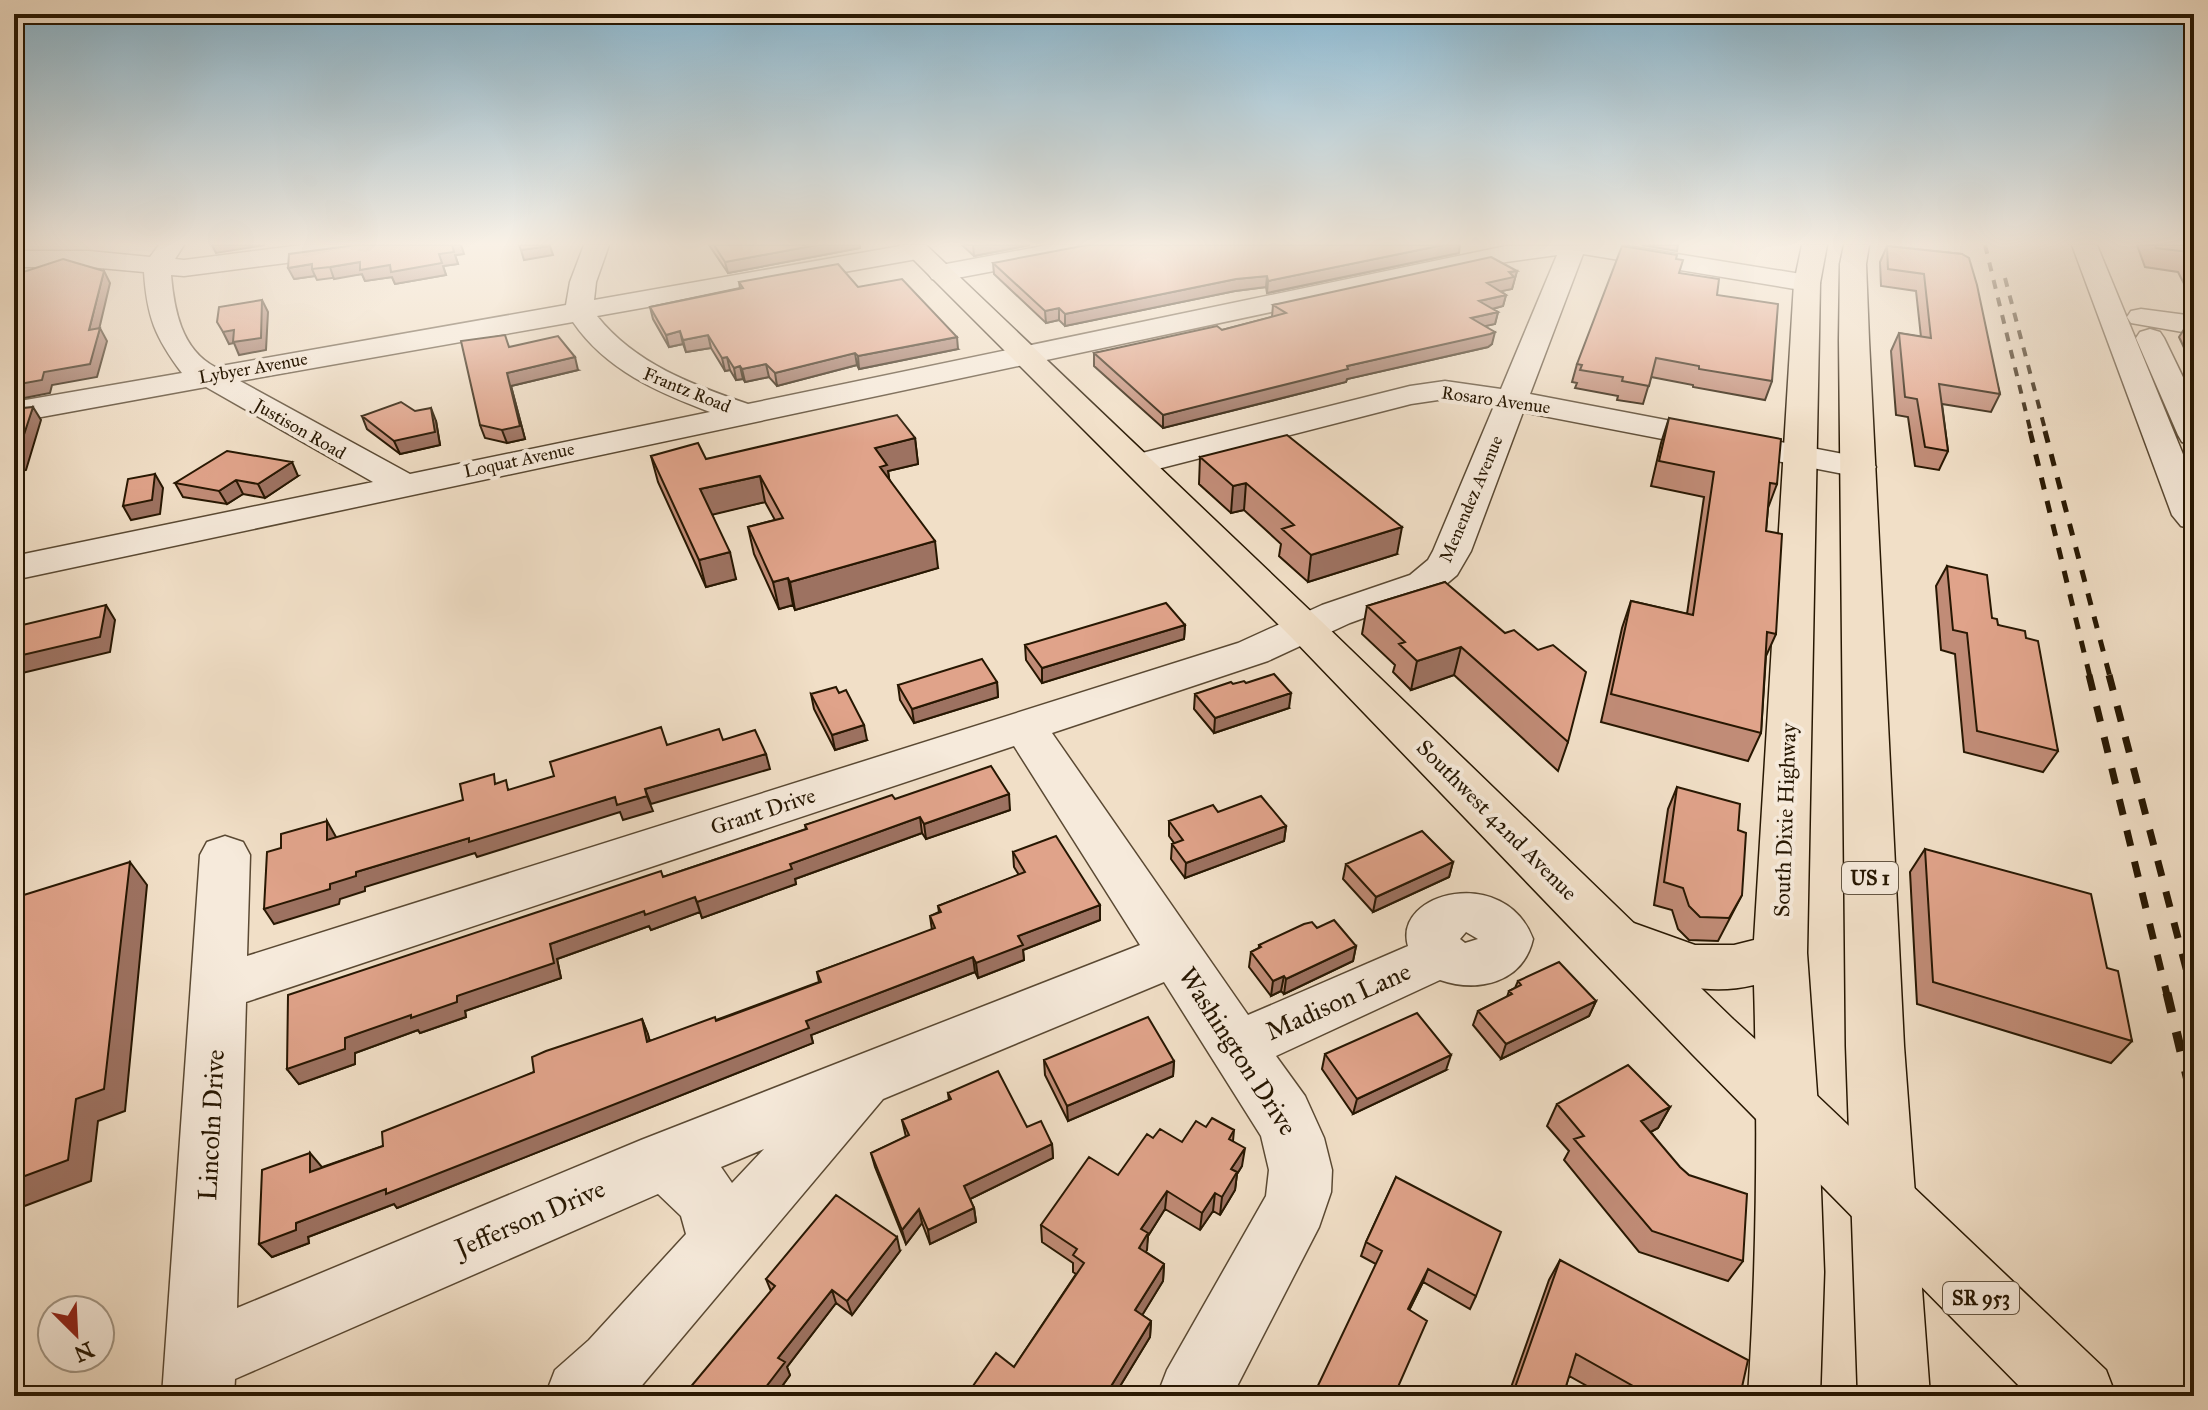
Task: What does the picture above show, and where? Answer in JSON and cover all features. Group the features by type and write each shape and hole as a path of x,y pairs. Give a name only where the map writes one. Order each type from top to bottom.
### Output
{"main road":[{"name":"Southwest 42nd Avenue","path":"980,311 1307,630 1713,1037 1788,1107 2080,1396"},
{"name":"South Dixie Highway","path":"1784,1396 1790,1272 1788,1107 1780,953 1806,311"},
{"name":"US 1","path":"1854,311 1882,1200 1894,1340 1894,1396"},
{"path":"1614,937 1666,961 1700,968 1748,968 1780,953"}],"street":[{"name":"Justison Road","path":"161,311 166,327 191,366 205,377 402,484"},
{"name":"Lybyer Avenue","path":"14,412 576,311"},
{"name":"Frantz Road","path":"581,311 607,346 630,365 744,413"},
{"name":"Loquat Avenue","path":"14,568 1231,311"},
{"name":"Menendez Avenue","path":"1307,630 1336,614 1416,587 1431,579 1443,567 1549,311"},
{"path":"2109,311 2190,515 2194,518"},
{"path":"2137,311 2194,435"},
{"path":"2141,317 2194,325"},
{"name":"Rosaro Avenue","path":"1138,464 1422,392 1457,391 1859,467"},
{"path":"2155,428 2194,435"},
{"name":"Grant Drive","path":"218,988 1253,652 1307,630"},
{"name":"Washington Drive","path":"1024,726 1292,1132 1302,1164 1296,1205 1193,1396"},
{"name":"Lincoln Drive","path":"198,1377 225,855"},
{"name":"Jefferson Drive","path":"198,1377 663,1161 1175,954"},
{"name":"Madison Lane","path":"1236,1047 1439,956"},
{"name":"Jefferson Drive","path":"581,1396 614,1365 862,1083"},
{"path":"663,1161 702,1191 712,1205 721,1243"}],"building":[{"path":"14,311 94,311 89,330 100,328 90,364 44,372 42,380 14,385 14,328 19,318 14,318"},
{"path":"218,311 262,311 261,338 233,342 234,330 223,332 217,322"},
{"path":"652,311 932,311 957,337 858,356 855,353 775,373 766,364 734,368 727,357 722,358 708,335 683,340 680,331 666,335"},
{"path":"1282,311 1498,312 1471,318 1495,332 1490,334 1347,366 1348,369 1163,415 1094,353 1217,326 1222,330 1286,313"},
{"path":"1597,311 1777,311 1772,381 1699,369 1699,366 1656,358 1649,386 1622,381 1623,377 1580,370 1582,365 1577,364"},
{"path":"1928,311 1982,311 2000,394 1939,384 1948,451 1925,447 1917,399 1905,397 1899,333 1931,338"},
{"path":"505,335 509,347 558,336 575,357 507,373 520,426 502,430 480,425 461,341"},
{"path":"401,402 415,411 431,408 435,432 394,441 362,416"},
{"path":"33,407 17,456 14,457 14,409"},
{"path":"897,415 915,438 875,448 887,465 880,467 935,541 790,582 788,578 773,582 748,527 783,518 760,476 700,489 730,552 699,560 651,456 698,443 706,459"},
{"path":"1669,418 1781,439 1777,484 1770,483 1766,531 1782,534 1776,634 1767,632 1761,733 1611,694 1631,601 1693,615 1714,472 1659,461"},
{"path":"1287,435 1402,527 1311,555 1282,529 1294,525 1246,483 1233,486 1200,457"},
{"path":"227,451 292,462 258,484 236,480 219,491 175,483"},
{"path":"155,474 152,500 123,506 128,479"},
{"path":"1947,566 1987,575 1992,618 1997,619 1998,625 2025,631 2026,638 2038,641 2058,751 1977,731 1967,633 1953,630"},
{"path":"1445,582 1505,633 1514,630 1538,650 1553,645 1586,672 1568,742 1461,647 1417,661 1399,644 1405,642 1367,606"},
{"path":"1166,603 1185,625 1042,668 1025,645"},
{"path":"106,605 100,637 14,657 14,627"},
{"path":"982,659 997,682 912,709 898,685"},
{"path":"1274,674 1291,693 1215,718 1195,694 1231,682 1246,683"},
{"path":"836,687 839,693 846,690 864,725 832,735 811,694"},
{"path":"661,727 667,745 719,729 723,740 755,730 766,754 645,789 647,796 617,805 615,797 469,842 469,838 356,872 356,876 330,884 330,889 264,909 267,852 281,848 281,834 327,821 327,840 463,800 460,784 494,774 495,784 506,780 508,790 554,776 550,762"},
{"path":"991,766 1009,794 924,824 920,817 790,864 792,869 697,902 695,897 645,915 644,911 550,944 554,963 457,996 457,1002 345,1038 345,1049 287,1069 288,995 661,871 663,877 807,829 805,825 892,795 895,799"},
{"path":"1677,787 1740,804 1738,830 1746,833 1742,895 1729,918 1700,917 1689,906 1683,888 1664,882"},
{"path":"1261,796 1286,826 1186,863 1172,844 1183,840 1169,821 1213,805 1218,812"},
{"path":"1422,831 1453,862 1376,897 1346,864"},
{"path":"1056,836 1100,905 1018,936 1023,945 976,963 973,957 806,1021 809,1028 386,1194 386,1189 296,1223 296,1230 259,1244 262,1170 310,1153 310,1172 383,1146 382,1132 534,1072 532,1057 546,1051 642,1019 647,1042 715,1017 716,1021 821,982 817,972 935,928 930,916 941,912 938,906 1025,872 1013,852"},
{"path":"1925,849 2091,894 2107,968 2118,971 2132,1041 1933,982"},
{"path":"130,862 104,1089 76,1099 68,1160 14,1180 14,898"},
{"path":"1334,920 1356,946 1286,979 1284,976 1273,981 1251,952 1261,947 1259,945 1304,924 1312,922 1317,928"},
{"path":"1559,962 1596,1001 1506,1044 1478,1011 1512,994 1509,991 1521,985 1518,981"},
{"path":"1417,1013 1451,1055 1357,1099 1325,1054"},
{"path":"1148,1017 1174,1061 1067,1106 1044,1060"},
{"path":"1628,1065 1670,1107 1641,1121 1680,1167 1689,1175 1747,1194 1743,1261 1652,1231 1574,1139 1584,1136 1557,1104"},
{"path":"998,1071 1027,1127 1041,1121 1052,1144 964,1186 974,1208 928,1230 919,1209 902,1230 871,1153 909,1135 902,1120 951,1099 948,1093"},
{"path":"1212,1118 1234,1130 1229,1139 1245,1148 1231,1169 1237,1172 1222,1197 1215,1193 1202,1213 1167,1191 1141,1229 1148,1233 1139,1248 1164,1264 1135,1310 1151,1321 1105,1396 966,1396 996,1353 1014,1367 1084,1263 1073,1255 1077,1249 1041,1225 1089,1157 1118,1175 1147,1134 1153,1138 1160,1129 1182,1142 1196,1121 1206,1127"},
{"path":"1396,1177 1501,1232 1476,1296 1428,1269 1408,1309 1427,1321 1394,1396 1313,1396 1382,1251 1366,1242"},
{"path":"836,1195 897,1237 847,1301 832,1290 778,1358 785,1362 759,1396 683,1396 775,1286 766,1279"},
{"path":"1560,1260 1748,1360 1740,1396 1651,1396 1576,1354 1563,1396 1512,1396"}],"railway":[{"path":"2001,311 2031,433"},
{"path":"2014,311 2046,433"},
{"path":"2030,431 2090,677"},
{"path":"2045,431 2110,677"},
{"path":"2089,675 2167,995"},
{"path":"2109,675 2193,995"},
{"path":"2167,993 2194,1106"},
{"path":"2193,993 2194,998"}]}
